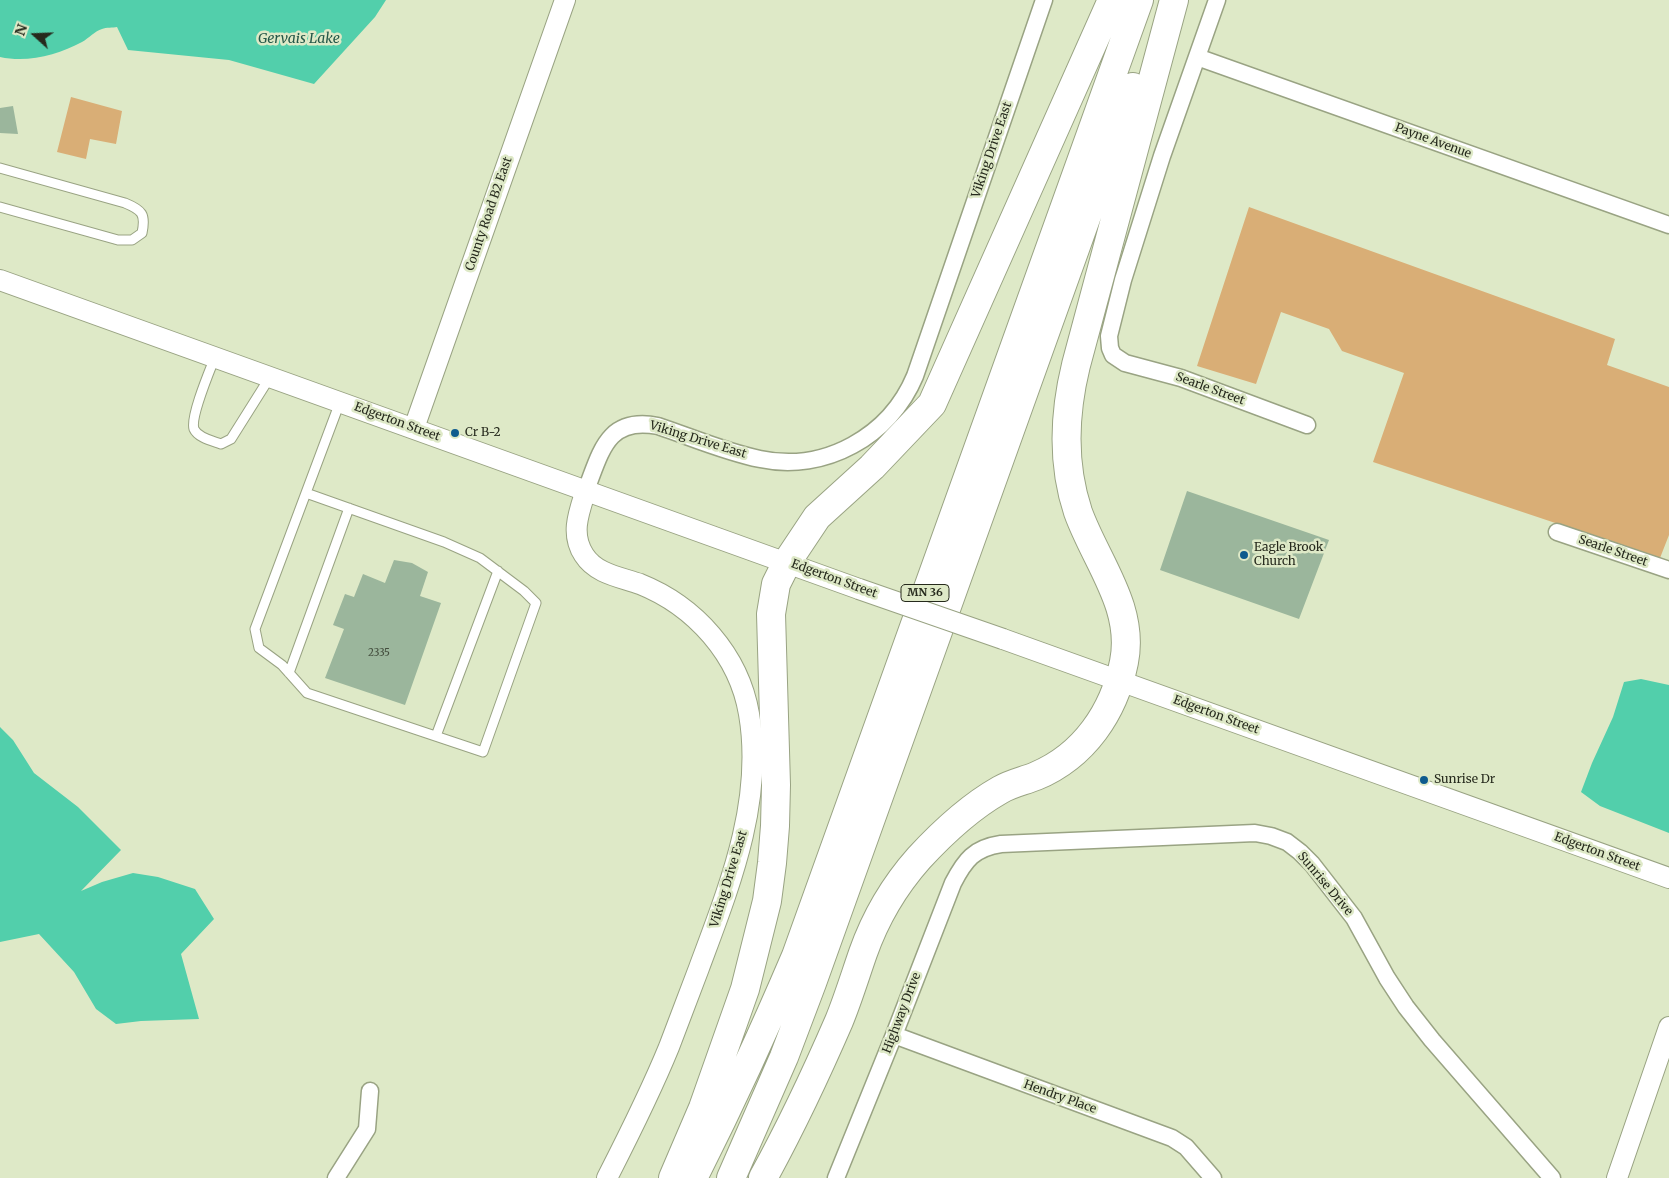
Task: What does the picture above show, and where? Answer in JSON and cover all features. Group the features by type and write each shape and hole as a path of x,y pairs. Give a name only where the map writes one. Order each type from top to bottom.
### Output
{"highway":[{"path":"673,1178 703,1108 745,989 767,901 775,818 771,614 776,584 787,562 817,517 872,467 932,404 1112,0"},
{"name":"MN 36","path":"693,1178 726,1115 796,956 1139,0"},
{"name":"MN 36","path":"731,1178 784,1056 812,983 1164,0"},
{"path":"763,1178 800,1107 838,1022 852,988 863,951 897,887 917,860 965,814 1012,783 1041,773 1075,752 1104,717 1119,681 1126,642 1124,620 1120,603 1088,537 1070,484 1066,450 1066,416 1070,388 1174,0"}],"street":[{"name":"County Road B2 East","path":"414,428 565,0"},
{"name":"Viking Drive East","path":"607,1178 668,1048 720,911 742,838 749,804 753,768 749,713 743,692 732,666 718,642 699,621 675,603 640,584 602,572 585,557 580,548 576,525 586,490 606,442 623,428 634,424 645,423 658,426 760,459 783,462 805,461 827,456 867,437 884,422 899,405 915,376 1044,0"},
{"path":"1197,57 1217,0"},
{"name":"Payne Avenue","path":"1197,57 1669,225"},
{"name":"Searle Street","path":"1197,57 1162,156 1123,280 1109,336 1110,348 1113,355 1124,363 1181,378 1307,425"},
{"name":"Edgerton Street","path":"0,280 1669,878"},
{"name":"Searle Street","path":"1557,532 1669,570"},
{"name":"Sunrise Drive","path":"975,853 988,846 1001,844 1255,833 1287,842 1312,864 1354,918 1387,978 1417,1020 1552,1178"},
{"name":"Highway Drive","path":"836,1178 953,883 962,865 975,853"},
{"path":"1617,1178 1669,1028"},
{"name":"Hendry Place","path":"894,1035 1172,1138 1186,1147 1213,1178"},
{"path":"336,1178 367,1129 370,1091"}],"lane":[{"path":"0,168 125,203 137,208 142,213 144,222 142,233 132,240 118,240 0,206"},
{"path":"215,357 194,418 194,429 202,436 221,444 231,439 270,377"},
{"path":"306,493 444,542 480,558 524,591 536,604 483,752 307,693 282,665 259,648 255,629 340,402"},
{"path":"289,673 349,508"},
{"path":"436,736 498,571"}],"shaded area":[{"path":"71,97 122,111 116,144 90,139 86,159 57,152"},
{"path":"1249,207 1615,339 1607,365 1669,387 1669,535 1660,558 1373,462 1404,373 1342,351 1329,329 1281,312 1256,384 1197,366"}],"water":[{"name":"Gervais Lake","path":"0,0 386,0 375,17 314,84 229,60 128,50 117,27 99,30 82,42 63,51 42,57 11,59 0,57"},
{"path":"1641,679 1669,685 1669,833 1600,806 1581,792 1613,717 1624,682"},
{"path":"0,727 13,740 34,773 78,807 121,850 81,891 102,882 133,873 158,877 195,889 214,919 181,954 199,1019 116,1024 96,1009 74,972 39,934 0,942"}],"building":[{"path":"13,106 18,134 0,133 0,108"},
{"name":"Eagle Brook Church","path":"1187,491 1329,540 1299,619 1160,570"},
{"path":"394,560 412,563 428,572 420,596 441,603 405,705 325,678 344,629 333,625 345,594 354,597 363,574 385,583"}],"place":[{"name":"Cr B-2","path":"455,433"},
{"name":"Eagle Brook Church","path":"1244,555"},
{"name":"Sunrise Dr","path":"1424,780"}]}
